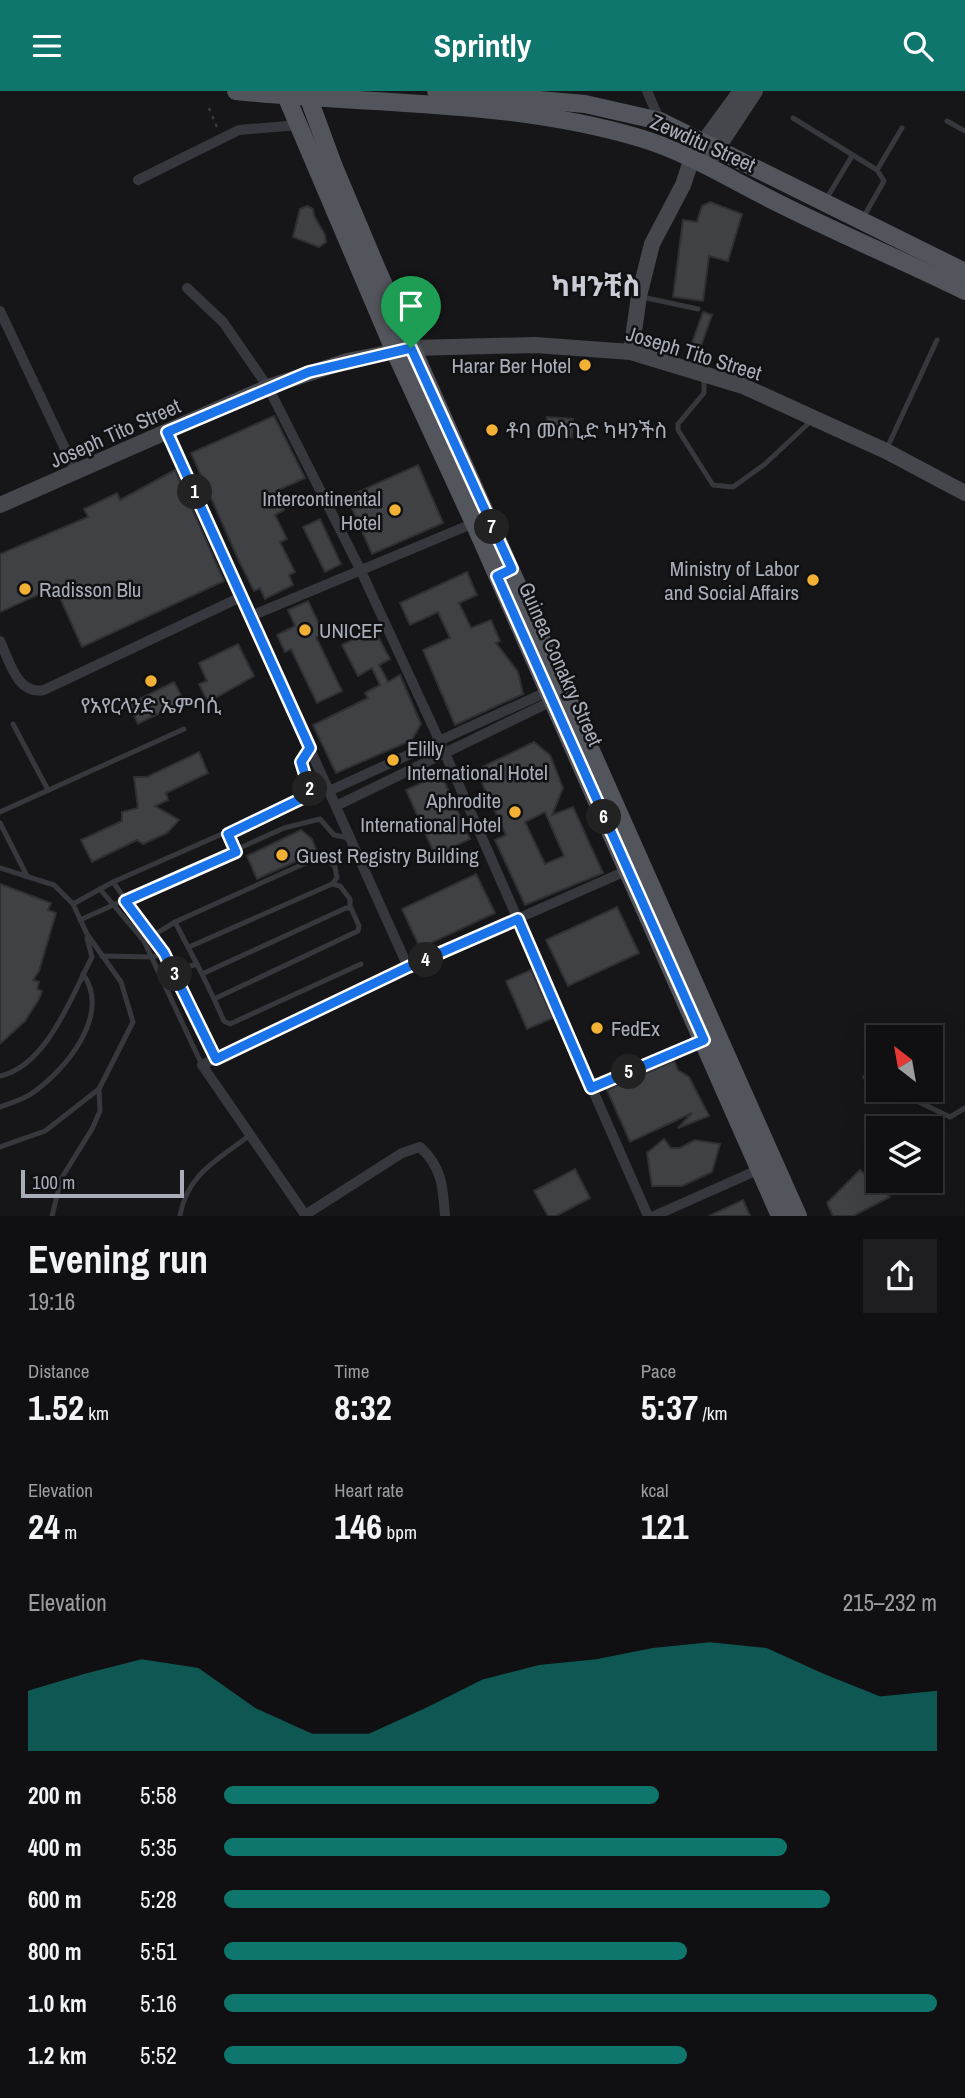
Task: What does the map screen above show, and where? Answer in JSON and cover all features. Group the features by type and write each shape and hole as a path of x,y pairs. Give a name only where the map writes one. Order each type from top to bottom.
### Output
{"main road":[{"name":"Zewditu Street","path":"236,91 426,104 576,123 640,138 699,162 775,202 965,291"},
{"name":"Zewditu Street","path":"436,91 585,104 660,121 965,272"},
{"path":"631,352 639,296 652,244 683,185 741,91"},
{"path":"709,146 755,91"},
{"name":"Guinea Conakry Street","path":"285,94 619,829 748,1124 760,1169 780,1216"},
{"name":"Guinea Conakry Street","path":"308,95 403,350 474,523 504,572"},
{"name":"Joseph Tito Street","path":"0,505 77,474 268,387 347,361 403,350 535,345 631,352 743,386 886,451 965,493"},
{"name":"Guinea Conakry Street","path":"619,829 628,870 704,1040 798,1216"}],"street":[{"path":"647,91 660,121"},
{"path":"138,180 222,138 255,127 299,125"},
{"path":"187,288 223,322 268,387 360,569 440,742 648,1216"},
{"path":"0,311 77,474"},
{"path":"167,432 408,967"},
{"path":"251,616 474,523"},
{"path":"0,641 24,688 33,692 44,690 243,596"},
{"path":"329,791 557,693"},
{"path":"336,806 445,754 557,693"},
{"path":"445,1216 443,1184 435,1160 420,1147 402,1153 306,1215 202,1065 408,967 628,870"},
{"path":"591,1088 704,1040"},
{"path":"654,1216 760,1169"}],"lane":[{"path":"793,118 877,170 884,181 862,221"},
{"path":"947,121 965,131"},
{"path":"877,170 902,128"},
{"path":"823,203 852,156"},
{"path":"639,296 698,309"},
{"path":"886,451 937,340"},
{"path":"704,374 704,393 678,425 678,430 713,485 733,487 765,464 814,418"},
{"path":"13,724 48,790"},
{"path":"0,811 184,729"},
{"path":"73,904 113,882 228,834 311,794 301,762 310,748"},
{"path":"80,920 236,852 284,828 314,818 320,819 334,835 350,838"},
{"path":"0,823 26,873"},
{"path":"228,834 236,852"},
{"path":"154,935 175,922 319,857 326,857 335,867 337,878 332,884 189,947"},
{"path":"0,867 26,873 54,885 73,904 86,934 92,957 57,1028 36,1052 11,1074 0,1076"},
{"path":"113,882 125,901 154,935 216,1059"},
{"path":"214,999 358,931 359,926 350,907 350,899 340,886 332,884"},
{"path":"100,889 132,923 153,957 202,1065"},
{"path":"202,974 350,907"},
{"path":"175,922 224,1021 230,1024 361,964"},
{"path":"0,1147 45,1131 99,1089 133,1022 121,982 86,934"},
{"path":"102,956 153,957 164,953"},
{"path":"174,971 197,964"},
{"path":"0,1107 30,1094 70,1057 92,1017 92,987 83,974"},
{"path":"52,1216 61,1179 100,1111 99,1089"},
{"path":"921,1103 950,1117 965,1108"},
{"path":"180,1215 183,1198 193,1179 250,1135"}],"path":[{"path":"209,108 222,138"}],"building":[{"path":"710,202 742,214 728,261 709,256 703,301 673,297 683,220 697,222 702,206"},
{"path":"307,206 313,209 325,235 326,242 319,247 293,237 300,209"},
{"path":"703,312 712,315 701,346 692,343"},
{"path":"274,416 305,478 276,491 284,510 275,515 287,539 280,542 295,572 289,575 293,585 265,599 260,588 254,591 191,453"},
{"path":"547,417 573,419 572,437 547,436"},
{"name":"Intercontinental Hotel","path":"418,465 443,523 372,554 347,497"},
{"path":"175,470 224,581 82,647 55,587 0,612 0,554 88,517 84,509 117,493 120,500"},
{"path":"320,519 341,564 325,572 303,527"},
{"path":"467,572 477,595 459,603 471,628 491,620 500,641 496,643 518,672 523,694 455,725 423,650 450,638 438,612 410,625 400,603"},
{"path":"308,601 324,634 316,637 342,691 317,703 291,649 285,652 277,635 295,626 288,610"},
{"path":"374,629 390,659 379,665 388,682 400,675 421,724 412,740 336,773 313,725 368,698 365,693 380,685 372,668 358,676 342,645"},
{"path":"238,644 254,676 208,702 199,684 207,681 199,663"},
{"path":"174,682 184,701 138,724 129,704"},
{"path":"534,742 550,755 563,788 552,815 573,807 603,873 525,905 495,840 506,835 476,770","holes":["545,812 564,856 545,864 525,822"]},
{"path":"199,752 208,773 166,793 168,800 155,806 179,820 167,833 143,844 137,840 92,862 81,840 122,821 122,812 138,808 134,777 147,777"},
{"path":"441,774 470,839 435,855 406,790"},
{"name":"Guest Registry Building","path":"301,830 312,839 317,852 257,879 247,856"},
{"path":"476,874 495,913 420,948 402,909"},
{"path":"0,884 51,903 48,910 56,913 39,971 33,980 39,982 37,989 42,991 39,999 25,1021 0,1044"},
{"path":"617,907 639,953 568,986 546,940"},
{"path":"531,970 553,1018 527,1029 506,981"},
{"path":"674,1061 678,1070 689,1077 709,1116 678,1128 692,1113 630,1142 607,1090"},
{"path":"664,1139 671,1148 680,1148 695,1140 720,1144 712,1172 682,1186 652,1186 647,1153"},
{"path":"575,1169 590,1198 556,1216 548,1216 534,1191"},
{"path":"860,1170 866,1175 866,1193 886,1193 890,1197 853,1216 833,1216 827,1203"},
{"path":"743,1200 750,1216 709,1216"}],"place":[{"name":"Harar Ber Hotel","path":"585,365"},
{"name":"ቶባ መስጊድ ካዛንችስ","path":"492,430"},
{"name":"Intercontinental Hotel","path":"395,510"},
{"name":"Ministry of Labor and Social Affairs","path":"813,580"},
{"name":"Radisson Blu","path":"25,589"},
{"name":"UNICEF","path":"305,630"},
{"name":"የአየርላንድ ኤምባሲ","path":"151,681"},
{"name":"Elilly International Hotel","path":"393,760"},
{"name":"Aphrodite International Hotel","path":"515,812"},
{"name":"Guest Registry Building","path":"282,855"},
{"name":"FedEx","path":"597,1028"}],"district":[{"name":"ካዛንቺስ","path":"596,286"}],"route":[{"path":"411,348 512,569 497,576 704,1040 591,1088 518,919 408,967 216,1059 177,976 154,935 125,901 236,852 228,834 311,794 301,762 310,748 167,432 268,387 309,372 411,348"}]}
